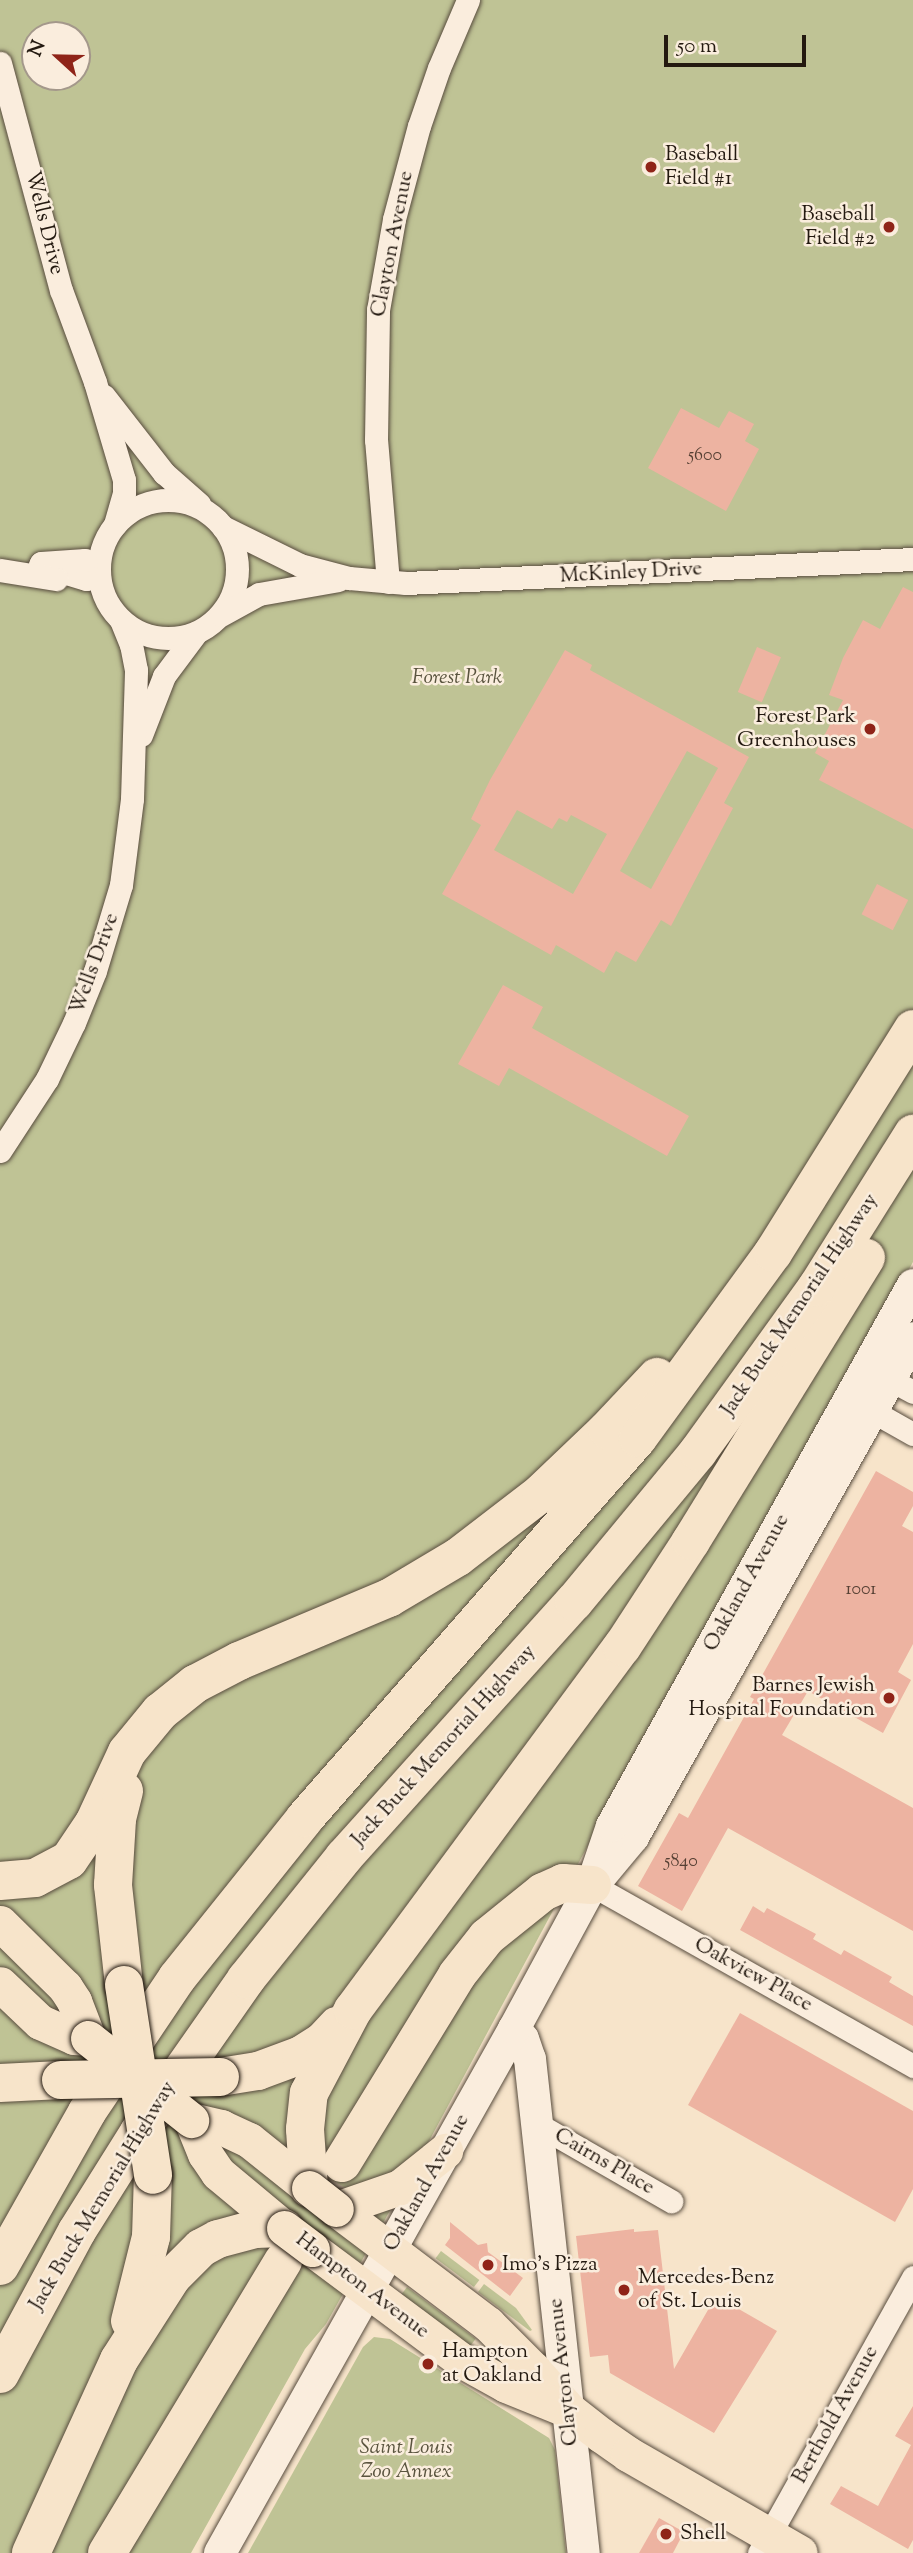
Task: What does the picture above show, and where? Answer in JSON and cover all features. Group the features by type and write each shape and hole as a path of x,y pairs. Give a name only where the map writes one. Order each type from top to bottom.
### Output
{"highway":[{"path":"0,2266 94,2102 148,2019 219,1923 305,1818 630,1448 741,1300 815,1189 913,1029"},
{"name":"Jack Buck Memorial Highway","path":"0,2374 58,2266 139,2132 246,1979 344,1857 574,1602 698,1452 817,1287 913,1134"},
{"path":"0,2083 220,2077 258,2071 301,2055 323,2041 353,2010 657,1595 913,1179"},
{"path":"0,1881 35,1878 69,1860 94,1824 127,1752 160,1712 213,1673 389,1598 458,1557 541,1493 607,1430 686,1345 741,1300"},
{"path":"119,2360 151,2237 153,2175 115,1920 114,1849 123,1794 146,1729"},
{"path":"342,2163 451,1984 487,1937 528,1901 550,1888 572,1882 592,1885"},
{"path":"322,2198 305,2129 309,2093 353,2010"},
{"path":"32,2553 119,2360 172,2277 201,2248 235,2233 293,2246 107,2553"}],"main road":[{"path":"0,1923 65,1987 78,2009 88,2038 74,2038 40,2022 0,1984"},
{"name":"Hampton Avenue","path":"88,2038 191,2120 221,2126 249,2140 488,2324 569,2410 628,2454 764,2544 800,2553"},
{"name":"Hampton Avenue","path":"191,2120 205,2154 218,2173 293,2246 366,2291 484,2374 569,2410"},
{"path":"322,2198 400,2188 445,2151"}],"street":[{"name":"Clayton Avenue","path":"388,582 376,440 378,310 394,219 416,138 439,68 468,0"},
{"name":"Wells Drive","path":"0,63 61,290 95,382 124,480 124,494 110,532"},
{"name":"Wells Drive","path":"95,382 164,473 216,521"},
{"path":"0,561 71,551 110,532 135,509 159,500 184,502 216,521 235,553 237,575 231,597 219,616 196,633 178,638 158,638 134,631 121,620 105,599 99,569 110,532"},
{"name":"McKinley Drive","path":"216,521 281,558 349,579 388,582 477,582 913,559"},
{"path":"0,570 69,582 105,599"},
{"name":"McKinley Drive","path":"219,616 268,591 349,579"},
{"name":"Wells Drive","path":"0,1151 58,1056 111,927 128,843 134,758 136,670 131,645 121,620"},
{"name":"Wells Drive","path":"134,758 157,689 196,633"},
{"name":"Oakland Avenue","path":"890,1380 913,1285"},
{"name":"Oakland Avenue","path":"220,2553 592,1885 616,1861 633,1837 861,1405 890,1380 913,1338"},
{"path":"861,1405 913,1434"},
{"name":"Oakview Place","path":"592,1885 913,2066"},
{"name":"Clayton Avenue","path":"514,2029 528,2048 584,2553"},
{"name":"Cairns Place","path":"537,2124 671,2201"},
{"name":"Berthold Avenue","path":"764,2544 913,2277"}],"green space":[{"name":"Forest Park","path":"0,0 913,0 913,1262 585,1851 428,2143 326,2324 305,2349 191,2553 0,2553"},
{"path":"441,2251 479,2280 474,2287 436,2258"},
{"path":"484,2284 516,2308 532,2330 478,2292"},
{"path":"407,2287 476,2339 469,2348 400,2296"},
{"name":"Saint Louis Zoo Annex","path":"374,2337 390,2339 549,2438 555,2450 566,2553 248,2553 363,2347"}],"building":[{"path":"681,408 719,428 729,411 754,424 745,441 759,449 726,511 648,468"},
{"name":"Forest Park Greenhouses","path":"903,587 913,592 913,829 819,780 829,761 815,753 843,700 829,695 843,658 863,620 880,629"},
{"path":"757,647 781,657 762,702 738,692"},
{"path":"565,650 592,665 590,670 749,757 724,803 733,808 671,926 661,920 636,962 616,951 604,973 556,945 551,955 442,894 481,825 471,819 490,780","holes":["687,751 718,768 651,889 620,871","517,810 552,829 559,818 567,822 571,815 607,834 573,894 494,850"]},
{"path":"877,884 908,900 893,930 862,914"},
{"path":"503,985 543,1007 532,1028 689,1116 667,1156 509,1068 499,1086 458,1064"},
{"path":"876,1471 913,1492 913,1506 902,1526 913,1532 913,1644 898,1672 911,1680 883,1733 808,1691 782,1735 913,1808 913,1931 728,1828 682,1911 638,1886 679,1813 688,1818 754,1699 750,1697"},
{"path":"753,1906 764,1913 767,1908 816,1934 813,1939 841,1955 844,1950 892,1977 889,1982 913,1996 913,2026 740,1930"},
{"path":"740,2013 913,2111 913,2189 895,2222 688,2105"},
{"name":"Imo's Pizza","path":"450,2222 478,2245 487,2243 488,2252 523,2278 510,2296 445,2245 450,2238"},
{"path":"634,2229 634,2232 658,2230 674,2369 716,2296 777,2331 714,2433 610,2373 608,2355 590,2357 576,2236"},
{"path":"913,2406 913,2540 908,2549 830,2504 841,2486 878,2506 911,2445 895,2436"},
{"name":"Shell","path":"659,2518 684,2532 673,2553 639,2553"}],"tunnel":[{"path":"283,2261 342,2163"}],"place":[{"name":"Baseball Field #1","path":"651,167"},
{"name":"Baseball Field #2","path":"889,227"},
{"name":"Forest Park Greenhouses","path":"870,729"},
{"name":"Barnes Jewish Hospital Foundation","path":"889,1698"},
{"name":"Imo's Pizza","path":"488,2265"},
{"name":"Mercedes-Benz of St. Louis","path":"624,2290"},
{"name":"Hampton at Oakland","path":"428,2364"},
{"name":"Shell","path":"666,2534"}]}
